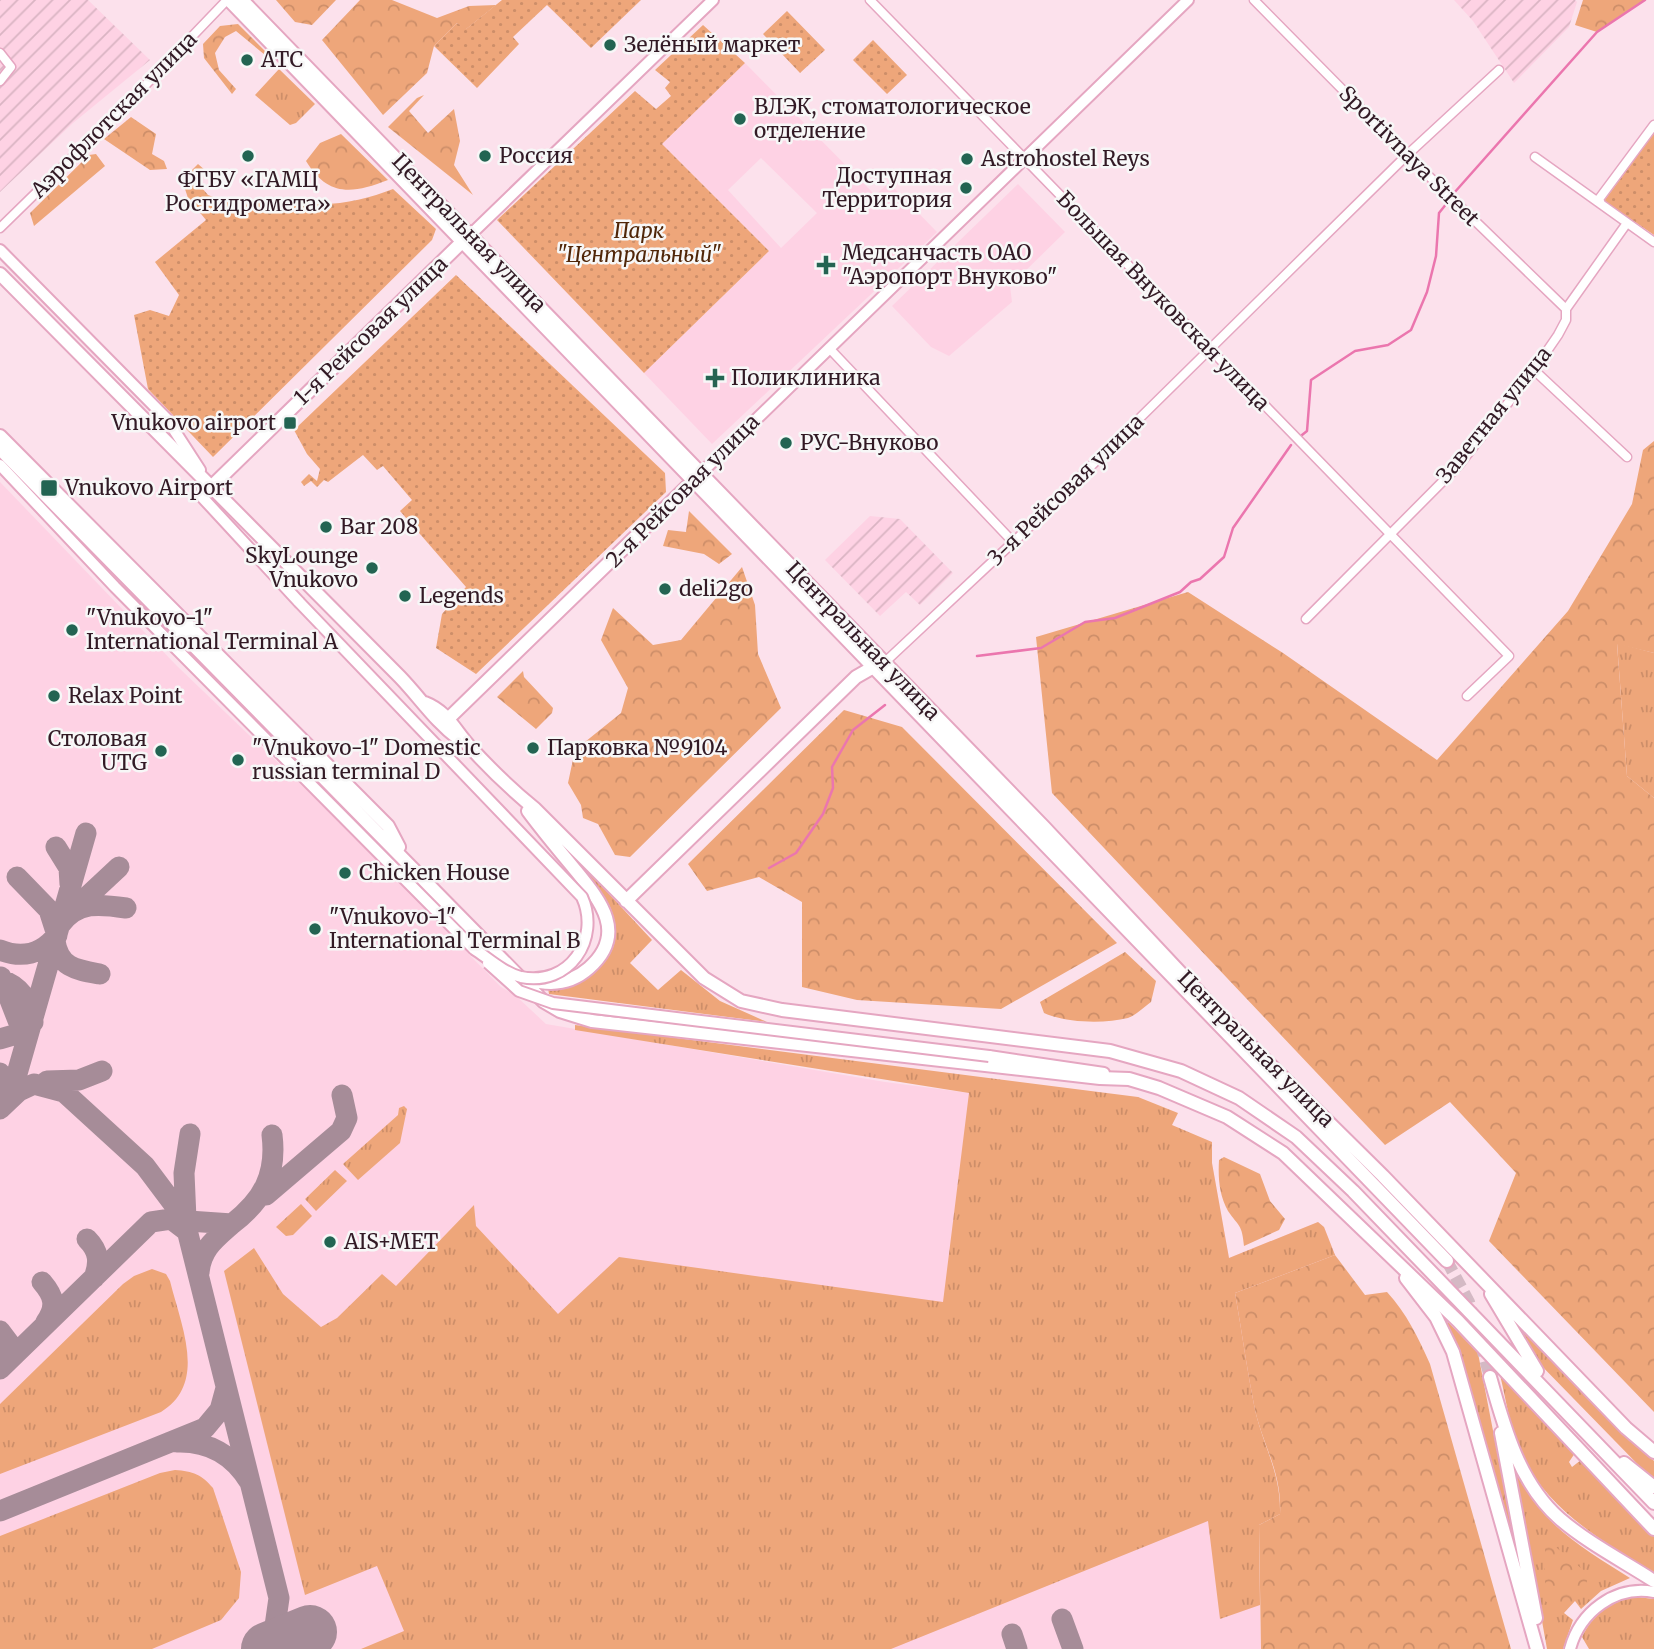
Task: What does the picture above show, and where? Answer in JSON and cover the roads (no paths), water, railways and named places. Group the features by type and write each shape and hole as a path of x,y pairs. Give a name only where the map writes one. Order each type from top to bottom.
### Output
{"main road":[{"name":"Центральная улица","path":"228,0 466,238"},
{"name":"Центральная улица","path":"242,0 466,238 1447,1261"},
{"name":"1-я Рейсовая улица","path":"207,484 466,238"},
{"path":"0,274 425,703 432,717 469,746 535,809 710,984 741,1001 825,1016 1118,1052 1181,1071 1231,1093 1266,1115 1312,1151 1556,1399 1654,1503"},
{"path":"0,436 388,826 405,858"},
{"path":"0,449 405,858 534,995 554,1008 592,1021 1062,1074 1129,1079 1194,1102 1251,1130 1308,1175 1458,1321 1654,1529"},
{"name":"2-я Рейсовая улица","path":"449,719 697,477"},
{"path":"127,578 144,581"},
{"name":"Центральная улица","path":"878,665 1484,1281"},
{"name":"3-я Рейсовая улица","path":"626,901 860,673 878,665"},
{"path":"425,703 438,708 469,746"},
{"path":"263,717 281,718"},
{"path":"509,787 602,906 608,928 606,941 596,961 566,982 534,981 514,975"},
{"path":"1385,1250 1433,1311 1453,1352 1538,1649"},
{"path":"1484,1281 1556,1399"},
{"path":"1484,1281 1626,1428 1654,1452"},
{"path":"1490,1377 1518,1460 1558,1517 1654,1581"},
{"path":"1496,1398 1538,1649"},
{"path":"1592,1439 1654,1487"}],"street":[{"name":"Аэрофлотская улица","path":"0,228 133,98 228,0"},
{"name":"1-я Рейсовая улица","path":"466,238 713,0"},
{"name":"Большая Внуковская улица","path":"870,0 1509,656 1467,696"},
{"name":"2-я Рейсовая улица","path":"697,477 1188,0"},
{"name":"Sportivnaya Street","path":"1254,0 1407,155 1566,309"},
{"path":"0,53 11,68 0,81"},
{"name":"3-я Рейсовая улица","path":"878,665 1013,542 1407,155 1499,70"},
{"path":"1601,204 1599,199 1654,126"},
{"path":"1535,157 1654,242"},
{"name":"Заветная улица","path":"1306,619 1459,465 1534,370 1566,320 1566,309 1627,223"},
{"path":"0,250 167,419 207,484 202,497 582,897 588,914 587,938 575,960 558,973 543,978 518,977 474,949"},
{"path":"829,348 1013,542"},
{"path":"1534,370 1627,457"},
{"path":"0,465 148,621 508,983 541,1000 989,1056 1129,1079"},
{"path":"1570,1649 1581,1624 1599,1605 1629,1591 1654,1592"}],"waterway":[{"path":"1454,193 1597,32 1645,0"},
{"path":"1302,435 1307,431 1311,380 1355,351 1388,345 1411,330 1427,292 1436,256 1439,213 1447,203"},
{"path":"977,656 1041,648 1085,622 1115,618 1180,592 1191,582 1200,579 1224,557 1233,528 1291,445"},
{"path":"769,868 796,853 823,814 833,788 832,767 853,730 885,705"}],"tunnel":[{"path":"1447,1261 1469,1302 1490,1377"}],"place":[{"name":"Зелёный маркет","path":"610,45"},
{"name":"АТС","path":"247,60"},
{"name":"ВЛЭК, стоматологическое отделение","path":"740,119"},
{"name":"ФГБУ «ГАМЦ Росгидромета»","path":"248,156"},
{"name":"Россия","path":"485,156"},
{"name":"Astrohostel Reys","path":"967,159"},
{"name":"Доступная Территория","path":"966,188"},
{"name":"Медсанчасть ОАО \"Аэропорт Внуково\"","path":"826,265"},
{"name":"Поликлиника","path":"715,378"},
{"name":"Vnukovo airport","path":"290,423"},
{"name":"РУС-Внуково","path":"786,443"},
{"name":"Vnukovo Airport","path":"49,488"},
{"name":"Bar 208","path":"326,527"},
{"name":"SkyLounge Vnukovo","path":"372,568"},
{"name":"deli2go","path":"665,589"},
{"name":"Legends","path":"405,596"},
{"name":"\"Vnukovo-1\" International Terminal A","path":"72,630"},
{"name":"Relax Point","path":"54,696"},
{"name":"Парковка №9104","path":"533,748"},
{"name":"Столовая UTG","path":"161,751"},
{"name":"\"Vnukovo-1\" Domestic russian terminal D","path":"238,760"},
{"name":"Chicken House","path":"345,873"},
{"name":"\"Vnukovo-1\" International Terminal B","path":"315,929"},
{"name":"AIS+MET","path":"330,1242"}],"park label":[{"name":"Парк \"Центральный\"","path":"639,243"}]}
